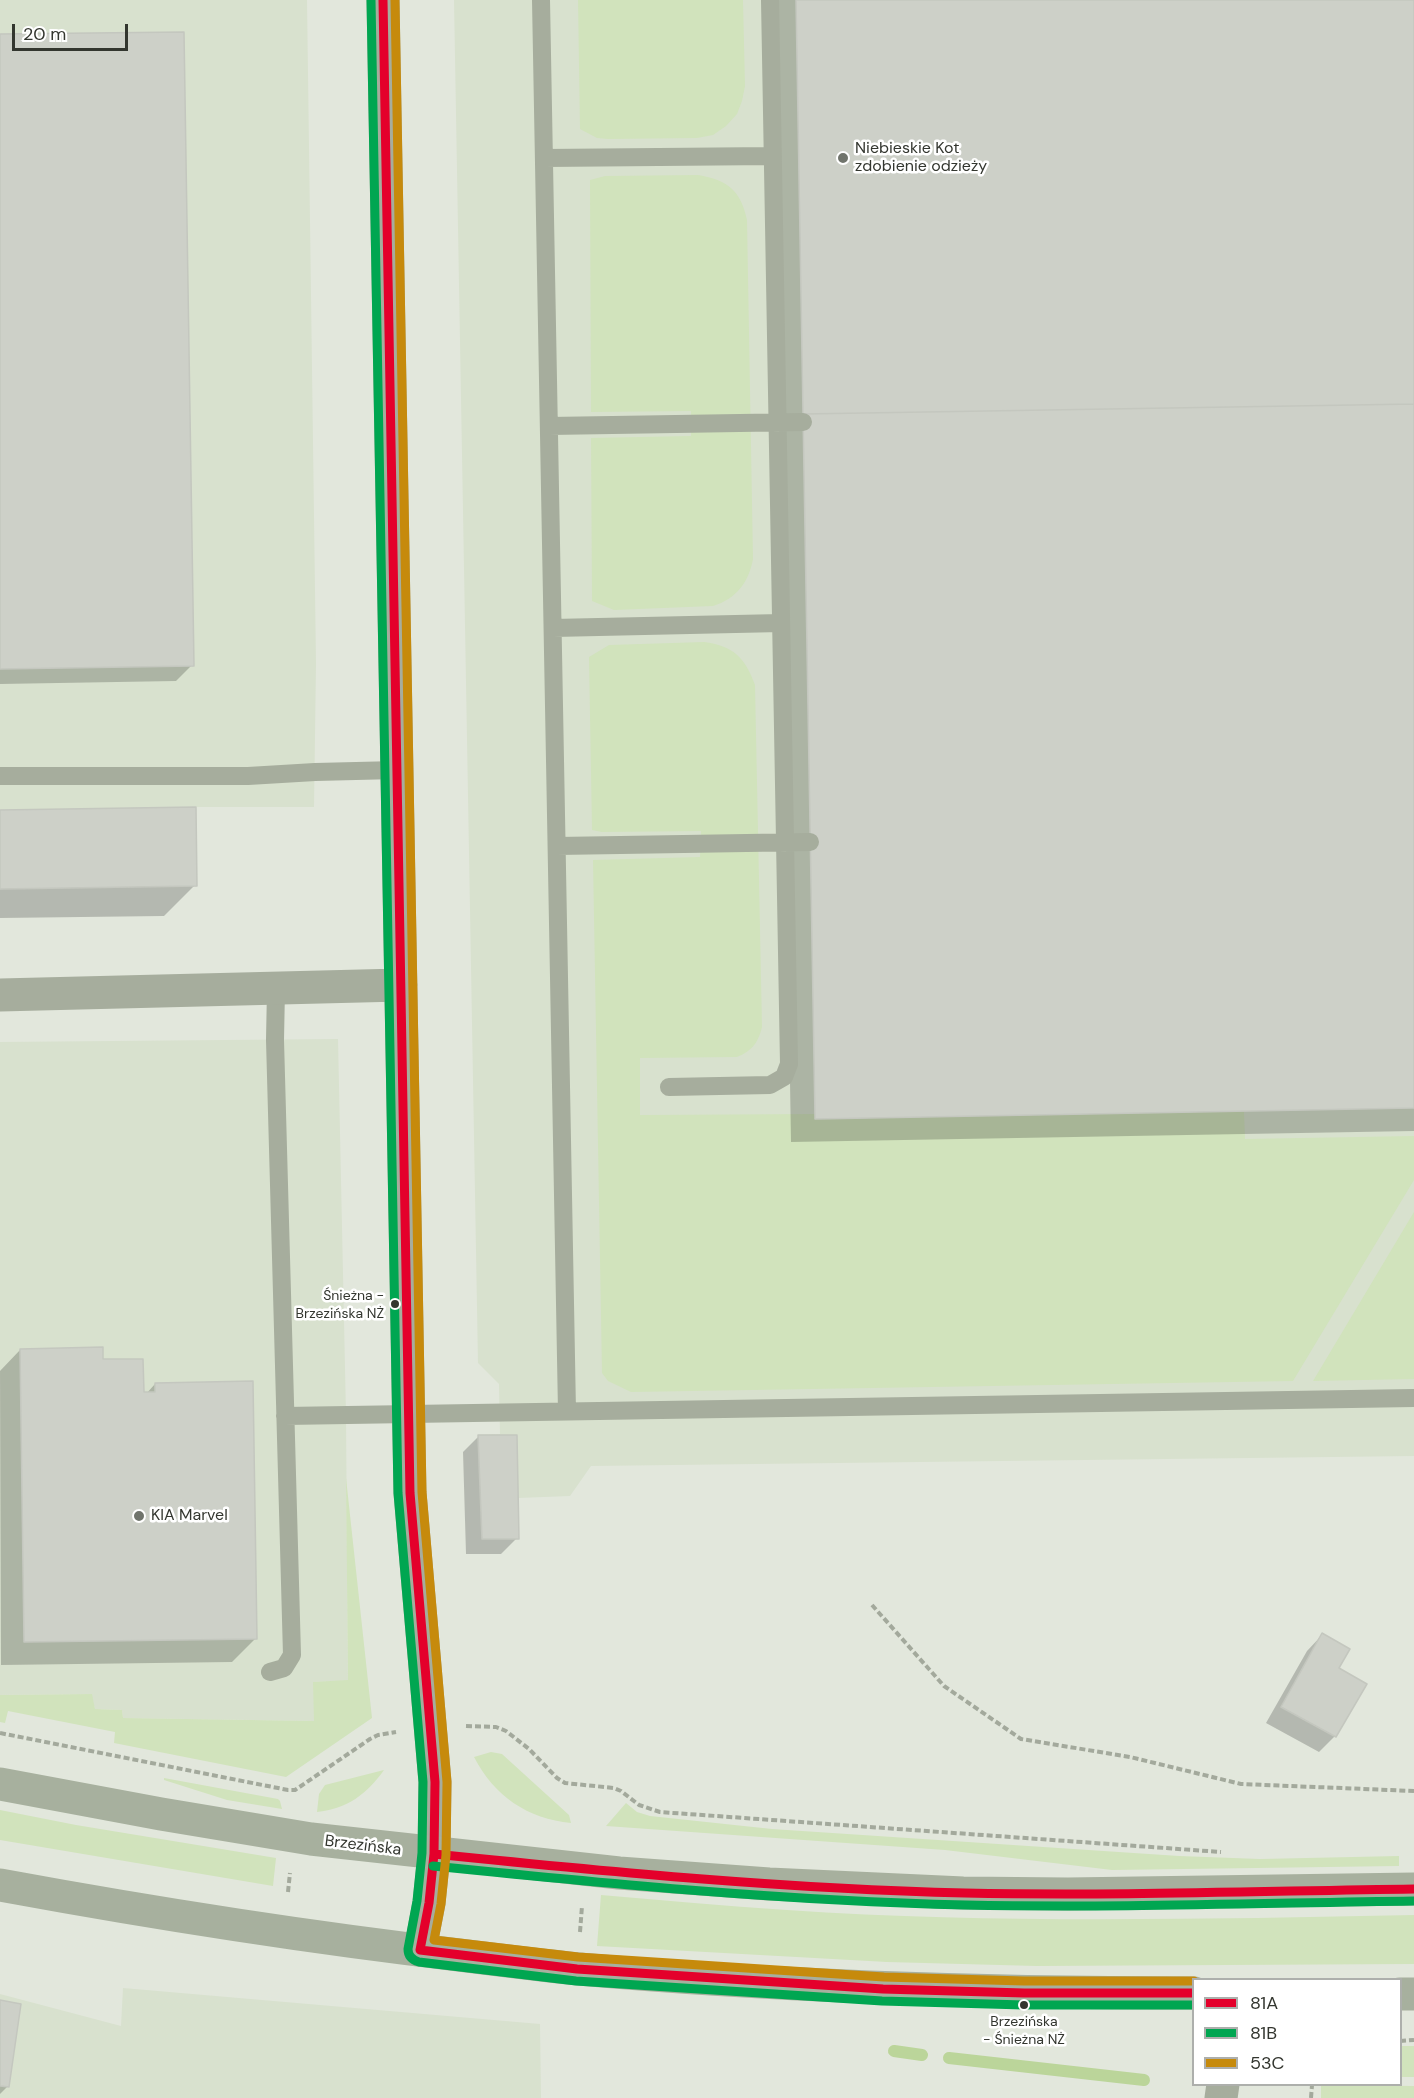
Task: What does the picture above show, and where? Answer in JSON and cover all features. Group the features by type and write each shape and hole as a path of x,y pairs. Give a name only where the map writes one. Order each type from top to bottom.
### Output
{"main road":[{"name":"Brzezińska","path":"0,1784 279,1834 434,1854 631,1874 769,1884 963,1893 1068,1894 1414,1889"},
{"path":"0,1885 251,1928 577,1969 883,1989 1024,1993 1192,1993"}],"street":[{"path":"383,0 409,1414 413,1543 435,1782 434,1854 429,1903 420,1950"},
{"path":"0,994 401,985"}],"lane":[{"path":"541,0 567,1412"},
{"path":"669,1087 770,1085 784,1077 789,1064 770,0"},
{"path":"544,158 773,156"},
{"path":"549,426 803,422"},
{"path":"553,628 781,623"},
{"path":"0,776 248,776 397,770"},
{"path":"557,846 810,842"},
{"path":"270,1672 284,1668 292,1655 274,1040 276,988"},
{"path":"285,1416 1414,1398"}],"path":[{"path":"872,1605 944,1686 1021,1738 1130,1757 1241,1784 1414,1791"},
{"path":"462,1726 496,1727 506,1731 529,1749 561,1781 614,1788 639,1806 660,1812 1226,1853"},
{"path":"0,1733 295,1790 370,1739 389,1732"},
{"path":"580,1936 583,1902"}],"shaded area":[{"path":"0,0 307,0 316,664 314,807 196,807 197,886 0,889"},
{"path":"454,0 1414,0 1414,1456 591,1466 570,1496 518,1498 479,1462 478,1435 500,1434 499,1384 478,1363"},
{"path":"338,1039 346,1415 348,1681 314,1682 314,1721 123,1718 122,1710 95,1709 91,1694 0,1695 0,1042"},
{"path":"123,1988 540,2024 541,2098 0,2098 0,1994 121,2026"}],"green space":[{"path":"578,0 743,0 745,86 737,114 713,135 697,138 608,139 597,138 580,129"},
{"path":"698,175 717,180 732,188 741,201 747,220 753,559 745,582 735,594 713,606 614,610 592,601 591,438 691,436 691,411 591,412 590,180 605,176"},
{"path":"704,642 723,646 737,654 747,667 755,685 762,1027 754,1046 737,1057 640,1058 640,1115 815,1114 815,1118 820,1119 1244,1111 1245,1139 1414,1136 1414,1180 1293,1381 631,1392 608,1381 602,1373 593,860 700,857 701,831 602,832 592,830 589,657 609,645"},
{"path":"1414,1212 1414,1379 1313,1381"},
{"path":"346,1478 372,1718 286,1777 114,1743 115,1732 8,1711 5,1723 0,1722 0,1695 92,1694 95,1709 122,1710 123,1718 314,1721 313,1682 348,1680"},
{"path":"491,1752 502,1754 569,1815 571,1823 555,1821 527,1811 502,1794 482,1771 474,1757"},
{"path":"384,1770 371,1786 355,1799 338,1808 317,1812 319,1794 325,1785"},
{"path":"164,1778 278,1799 282,1809 227,1800 164,1780"},
{"path":"626,1803 637,1812 650,1816 772,1829 1179,1856 1260,1859 1399,1856 1399,1866 1112,1870 945,1850 606,1826"},
{"path":"0,1810 276,1858 273,1886 0,1840"},
{"path":"601,1895 787,1910 1022,1919 1414,1915 1414,1964 1037,1966 887,1962 597,1946"},
{"path":"1402,2046 1414,2046 1414,2077 1402,2077"},
{"path":"1321,2086 1414,2086 1414,2098 1321,2098"}],"building":[{"path":"796,0 1414,0 1414,404 803,414"},
{"path":"184,32 194,666 0,669 0,34"},
{"path":"1414,404 1414,1108 815,1119 803,414"},
{"path":"196,807 197,886 0,889 0,810"},
{"name":"KIA Marvel","path":"103,1347 103,1359 143,1359 144,1392 155,1392 155,1383 253,1381 257,1639 24,1642 20,1349"},
{"path":"478,1435 517,1435 519,1539 482,1539"},
{"path":"1322,1633 1350,1649 1339,1668 1367,1684 1336,1737 1281,1707"},
{"path":"0,2000 21,2004 9,2087 0,2086"}],"waterway":[{"path":"894,2051 922,2055"},
{"path":"949,2058 1144,2080"}],"transit line":[{"name":"81B","path":"371,0 398,1493 423,1782 422,1853 409,1954 412,1959 419,1962 576,1981 882,2001 1024,2005 1192,2005"},
{"name":"81A","path":"383,0 410,1493 435,1782 434,1854 429,1903 420,1950 577,1969 883,1989 1024,1993 1192,1993"},
{"name":"53C","path":"395,0 422,1492 447,1782 446,1855 441,1904 434,1940 578,1957 884,1977 1024,1981 1192,1981"},
{"name":"81A","path":"434,1854 700,1879 899,1891 1077,1894 1414,1889"},
{"name":"81B","path":"433,1866 699,1891 898,1903 1077,1906 1414,1901"}],"place":[{"name":"Niebieskie Kot zdobienie odzieży","path":"843,158"},
{"name":"Śnieżna - Brzezińska NŻ","path":"395,1304"},
{"name":"KIA Marvel","path":"139,1516"},
{"name":"Brzezińska - Śnieżna NŻ","path":"1024,2005"}]}
